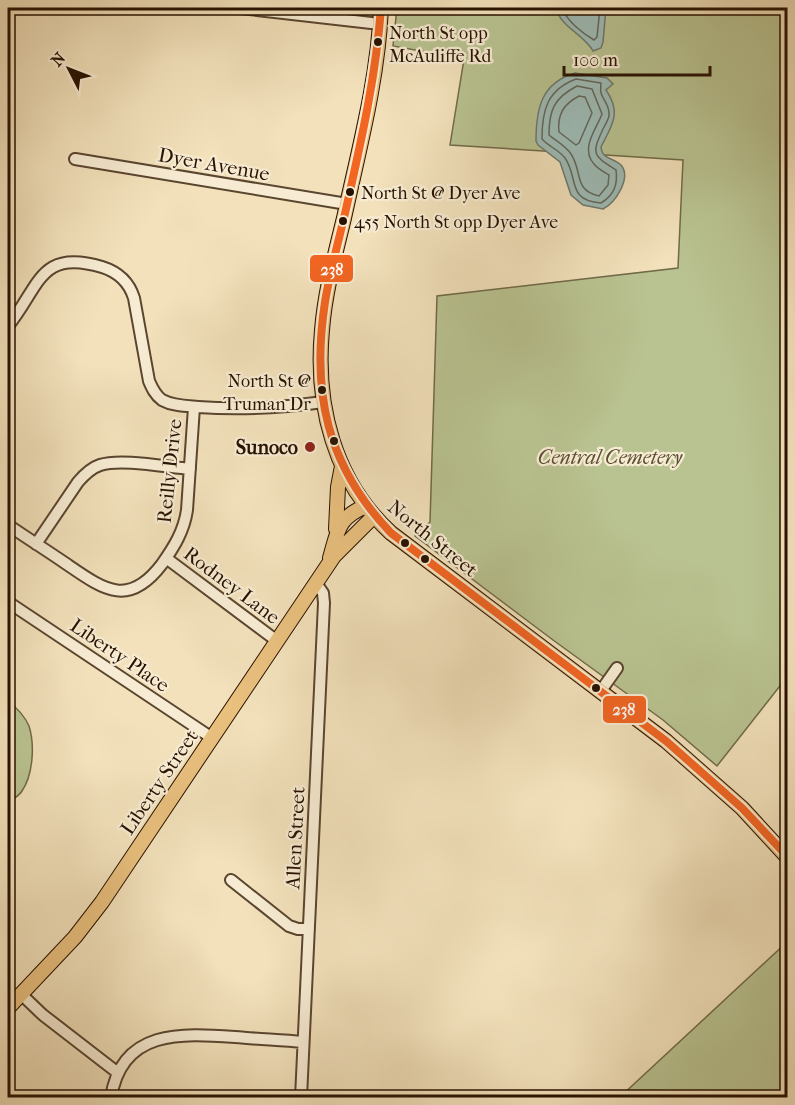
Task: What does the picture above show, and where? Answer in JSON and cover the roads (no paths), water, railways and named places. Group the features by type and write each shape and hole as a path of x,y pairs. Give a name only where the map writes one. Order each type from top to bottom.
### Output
{"main road":[{"name":"North Street","path":"381,8 371,94 331,275 322,330 323,402 330,434 342,465 370,511 409,548 666,741 712,780 788,858"},
{"path":"336,533 338,487 342,465"},
{"name":"Liberty Street","path":"327,566 336,533 345,518 370,511"},
{"name":"Liberty Street","path":"8,1008 75,937 102,902 327,566 370,511"}],"street":[{"path":"240,8 380,24"},
{"name":"Dyer Avenue","path":"75,159 347,204"},
{"path":"8,326 40,278 51,267 61,263 77,262 106,268 124,280 132,293 149,381 153,391 161,399 170,404 194,407 252,409 323,402"},
{"name":"Reilly Drive","path":"8,525 95,584 114,591 127,591 140,586 151,578 166,558 184,525 194,407"},
{"path":"36,544 78,482 96,467 119,463 190,469"},
{"name":"Rodney Lane","path":"166,558 277,641"},
{"name":"Allen Street","path":"301,1098 324,603 323,593 316,583"},
{"name":"Liberty Place","path":"8,602 212,738"},
{"path":"600,692 616,668"},
{"path":"231,880 289,926 309,929"},
{"path":"21,994 43,1015 118,1073"},
{"path":"111,1098 118,1073 134,1053 151,1042 167,1036 198,1034 303,1042"}],"water":[{"path":"556,8 606,8 601,48 593,51 563,21"},
{"path":"575,73 607,78 613,84 606,90 614,106 614,119 601,147 603,154 621,165 625,177 617,196 603,209 583,205 571,195 560,162 536,141 539,108 548,90 564,77"}],"place":[{"name":"North St opp McAuliffe Rd","path":"378,42"},
{"name":"North St @ Dyer Ave","path":"350,192"},
{"name":"455 North St opp Dyer Ave","path":"343,221"},
{"name":"North St @ Truman Dr","path":"322,390"},
{"name":"Sunoco","path":"310,447"}],"park label":[{"name":"Central Cemetery","path":"610,457"}]}
